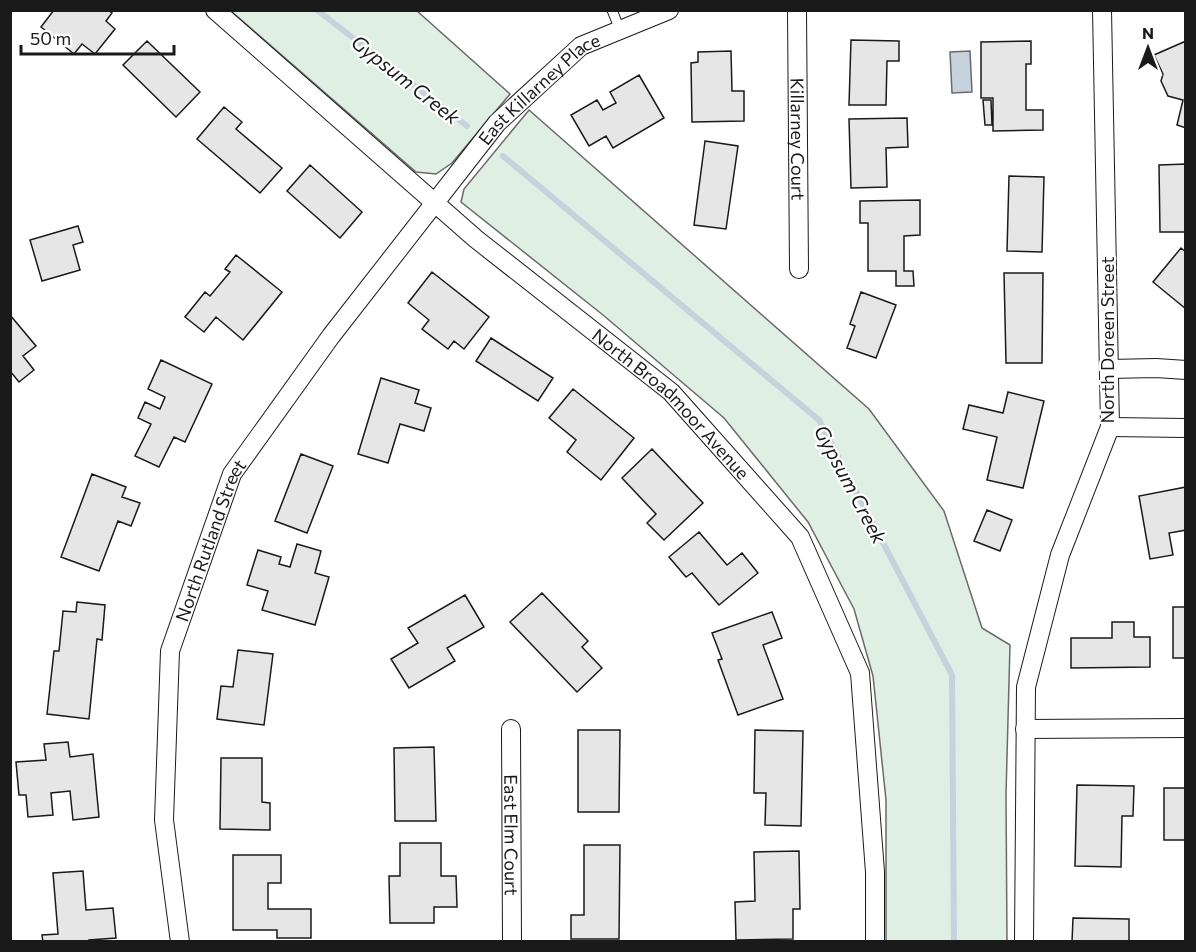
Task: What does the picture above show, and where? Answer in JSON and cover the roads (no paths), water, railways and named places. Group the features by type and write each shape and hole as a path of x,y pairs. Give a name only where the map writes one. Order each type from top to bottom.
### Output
{"street":[{"name":"North Broadmoor Avenue","path":"215,10 476,239 671,392 800,537 860,673 875,872 875,942"},
{"name":"East Killarney Place","path":"436,204 497,123 581,46 669,10"},
{"name":"Killarney Court","path":"796,10 799,268"},
{"name":"North Doreen Street","path":"1025,729 1026,687 1060,555 1110,427 1102,10"},
{"name":"North Rutland Street","path":"180,942 164,820 170,651 232,474 332,336 436,204"},
{"path":"1109,369 1185,370"},
{"path":"1110,427 1185,428"},
{"path":"1024,942 1025,729 1185,728"},
{"name":"East Elm Court","path":"511,729 512,942"}],"lane":[{"path":"612,10 620,30"}],"waterway":[{"name":"Gypsum Creek","path":"317,10 467,126"},
{"name":"Gypsum Creek","path":"503,156 819,420 952,675 954,942"}]}
